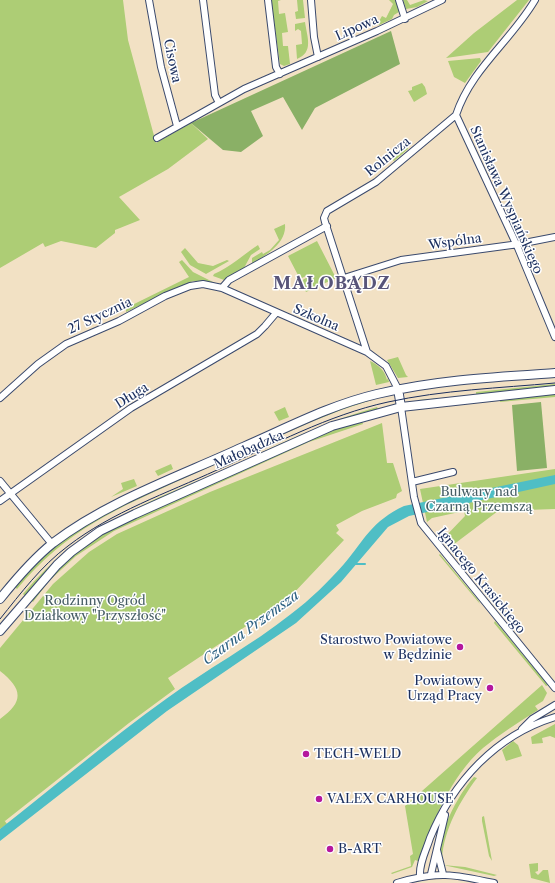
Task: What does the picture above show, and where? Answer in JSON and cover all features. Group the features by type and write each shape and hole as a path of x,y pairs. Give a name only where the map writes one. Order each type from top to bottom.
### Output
{"street":[{"name":"Cisowa","path":"149,0 161,67 177,126"},
{"path":"204,0 215,95 219,103"},
{"path":"268,0 276,67 280,74"},
{"path":"311,0 314,37 318,57"},
{"path":"400,0 405,19"},
{"name":"Lipowa","path":"157,138 244,89 405,19 442,0"},
{"path":"456,115 461,99 472,80 535,0"},
{"name":"Rolnicza","path":"327,226 324,218 327,211 376,182 456,115"},
{"name":"Stanisława Wyspiańskiego","path":"456,115 515,244 555,337"},
{"path":"222,288 229,280 327,226 366,352"},
{"name":"Wspólna","path":"344,278 401,260 555,237"},
{"path":"347,290 352,280 360,273"},
{"name":"27 Stycznia","path":"0,398 38,364 66,344 119,321 164,296 190,286 203,284 222,288"},
{"name":"Szkolna","path":"222,288 366,352 386,366 398,389"},
{"name":"Długa","path":"0,501 10,492 131,408 257,334 276,313"},
{"path":"356,347 363,343"},
{"name":"Małobądzka","path":"0,599 24,571 52,544 85,521 126,500 309,418 358,399 398,389 470,379 555,373"},
{"path":"398,389 401,407"},
{"name":"Małobądzka","path":"0,631 70,552 100,532 142,511 332,426 401,407 555,390"},
{"name":"Ignacego Krasickiego","path":"401,407 417,514 428,533 555,688"},
{"path":"412,482 453,472"},
{"path":"0,481 52,544"},
{"path":"521,731 532,719 555,705"},
{"path":"420,876 421,863 434,829 473,768 492,749 521,731 555,717"},
{"path":"432,874 437,844 447,807"},
{"path":"437,844 443,874"},
{"path":"397,883 432,874 443,874 494,883"}],"green space":[{"path":"0,0 123,0 128,40 156,143 191,123 208,139 168,169 119,197 140,220 115,230 115,233 96,248 61,241 45,247 43,243 0,268"},
{"path":"271,0 281,0 278,1 279,14 285,13 288,32 282,33 283,46 288,46 290,64 284,66 280,64"},
{"path":"297,0 303,0 305,18 296,19 295,12 298,11"},
{"path":"389,0 398,0 399,12 394,15 392,19 379,25 378,23 382,16 386,18 393,4"},
{"path":"403,0 407,0 410,5 424,0 428,1 417,7 406,9"},
{"path":"517,0 529,0 488,52 446,58 474,33"},
{"path":"305,22 308,48 302,56 297,59 296,45 302,44 301,31 298,29 295,31 295,24"},
{"path":"391,31 400,64 315,108 302,130 283,97 251,111 263,136 241,152 223,150 191,123"},
{"path":"480,58 481,61 465,83 454,77 448,61"},
{"path":"422,83 427,94 414,102 408,91 412,90 412,87"},
{"path":"406,144 408,149 394,161 390,158"},
{"path":"285,224 285,231 279,243 269,252 252,264 252,258 262,252 263,254 270,250 279,240 274,229"},
{"path":"317,241 336,278 306,292 301,281 311,275 310,274 300,279 288,256"},
{"path":"258,245 260,249 251,255 244,268 224,280 213,276 214,274"},
{"path":"185,248 198,263 213,266 227,260 229,261 206,274 190,265 181,252"},
{"path":"182,260 193,272 217,284 193,281 126,312 126,308 189,277 179,262"},
{"path":"398,357 408,377 398,378 387,360"},
{"path":"370,361 381,369 387,380 388,378 389,382 376,385"},
{"path":"555,384 555,387 419,402 418,400 476,395 476,392"},
{"path":"555,394 555,397 500,402 500,400"},
{"path":"375,398 311,422 116,510 75,535 55,550 17,589 14,586 52,549 89,522 125,504 315,418"},
{"path":"541,402 547,468 517,471 512,405"},
{"path":"285,407 289,417 279,421 274,412"},
{"path":"377,407 378,409 350,417 132,512 59,559 25,596 23,594 45,570 69,549 119,517 146,503 304,434 340,419"},
{"path":"362,421 363,424 309,442 114,531 76,556 49,581 33,602 31,600 67,560 107,531 332,430"},
{"name":"Rodzinny Ogród Działkowy \"Przyszłość\"","path":"382,423 387,463 393,463 402,491 397,494 396,498 362,511 336,525 339,530 336,533 344,540 290,597 168,678 175,689 129,723 5,821 4,820 7,824 0,829 0,719 13,707 17,701 18,695 13,684 0,671 0,648 53,584 89,552 117,534 210,492"},
{"path":"171,464 173,469 158,476 155,471"},
{"name":"Bulwary nad Czarną Przemszą","path":"555,469 555,509 498,511 449,548 442,540 465,516 464,511 432,518 427,522 420,489"},
{"path":"134,479 137,486 111,497 123,489 121,483"},
{"path":"440,554 478,600 480,604 439,555"},
{"path":"495,621 548,685 546,686 494,623"},
{"path":"542,685 547,693 543,701 535,706 538,710 496,738 471,760 452,786 444,801 418,861 415,860 412,867 392,874 391,873 411,866 410,856 413,854 405,806"},
{"path":"555,724 555,738 550,736 542,738 543,743 532,744 531,737"},
{"path":"513,741 518,745 522,756 506,761 502,750"},
{"path":"474,777 477,778 459,806 449,826 443,848 442,859 440,850 449,816 455,804"},
{"path":"484,816 492,861 489,856 482,821 482,817"},
{"path":"538,863 538,871 535,872 538,875 543,870 548,870 550,883 531,878 529,864"},
{"path":"443,865 465,867 497,875 494,876"}],"water":[{"path":"555,475 555,484 409,516 388,527 341,582 296,623 167,711 0,841 0,829 103,747 166,699 197,677 261,636 305,602 338,571 376,524 393,512 404,506"}],"waterway":[{"path":"354,564 365,564"}],"tram line":[{"path":"0,619 49,562 68,546 103,523 140,504 322,423 366,408 409,398 472,390 555,383"}],"place":[{"name":"Starostwo Powiatowe w Będzinie","path":"460,647"},
{"name":"Powiatowy Urząd Pracy","path":"490,688"},
{"name":"TECH-WELD","path":"306,754"},
{"name":"VALEX CARHOUSE","path":"319,799"},
{"name":"B-ART","path":"330,849"}],"district":[{"name":"MAŁOBĄDZ","path":"332,284"}],"water label":[{"name":"Czarna Przemsza","path":"251,628"}]}
